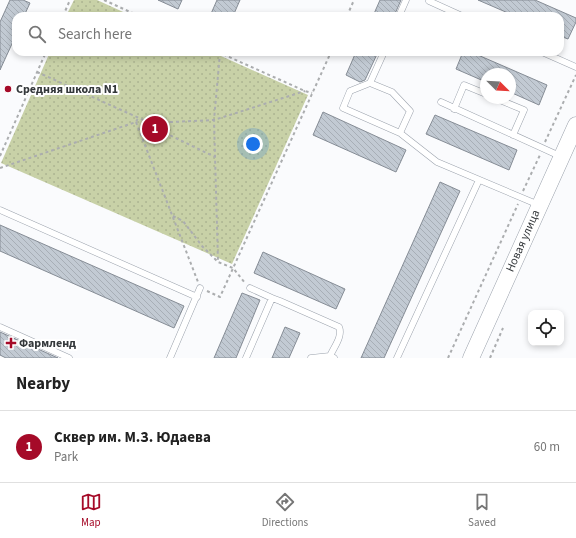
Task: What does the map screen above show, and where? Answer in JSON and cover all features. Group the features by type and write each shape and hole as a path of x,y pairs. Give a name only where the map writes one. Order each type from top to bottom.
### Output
{"street":[{"name":"Новая улица","path":"471,358 576,125"}],"lane":[{"path":"401,12 406,0"},
{"path":"429,1 453,12"},
{"path":"382,56 370,83 350,91 343,108 400,133 437,162 540,206"},
{"path":"551,56 576,67"},
{"path":"370,83 392,92 410,111 400,133"},
{"path":"454,109 464,85 480,92"},
{"path":"441,102 562,157"},
{"path":"510,104 524,110 513,135"},
{"path":"397,358 479,180"},
{"path":"0,210 197,297"},
{"path":"170,358 200,288"},
{"path":"250,288 339,327 341,331 332,357 311,358"},
{"path":"246,358 272,298"},
{"path":"0,327 69,358"}],"path":[{"path":"64,12 70,0"},
{"path":"104,0 130,12"},
{"path":"349,12 354,0"},
{"path":"0,156 44,56"},
{"path":"218,262 214,120 219,56"},
{"path":"228,56 312,93"},
{"path":"136,122 200,288 220,297 329,56"},
{"path":"37,72 150,123 155,128 214,157"},
{"path":"448,358 576,75"},
{"path":"150,123 214,120 306,91"},
{"path":"0,168 136,122 138,118"},
{"path":"173,216 183,221 202,246 218,262 233,268 250,288"},
{"path":"490,358 503,328"}],"green space":[{"path":"74,0 97,0 123,12 68,12"},
{"path":"48,56 221,56 308,95 232,264 1,163"}],"building":[{"path":"10,0 23,0 30,3 26,12 12,12 12,44 0,70 0,22"},
{"path":"158,0 182,0 178,9"},
{"path":"217,0 240,0 235,12 212,12"},
{"path":"380,0 401,0 396,12 375,12"},
{"path":"478,0 535,0 562,12 506,12"},
{"path":"564,13 576,18 576,22 568,39 564,38"},
{"path":"354,56 376,56 365,80 360,82 346,75"},
{"path":"461,56 480,56 508,68 480,68 480,79 456,69"},
{"path":"516,72 547,85 539,105 516,95"},
{"path":"323,112 406,150 396,172 313,135"},
{"path":"435,115 517,150 509,170 426,134"},
{"path":"440,182 460,191 384,358 361,358"},
{"path":"0,225 184,306 174,328 0,251"},
{"path":"263,252 345,289 336,309 254,273"},
{"path":"242,293 260,300 236,358 214,358"},
{"path":"285,327 300,333 289,358 272,358"},
{"path":"0,332 58,358 6,358 0,355"}],"place":[{"name":"Средняя школа N1","path":"8,89"},
{"name":"Сквер им. М.З. Юдаева","path":"155,129"},
{"name":"Фармленд","path":"11,343"}]}
